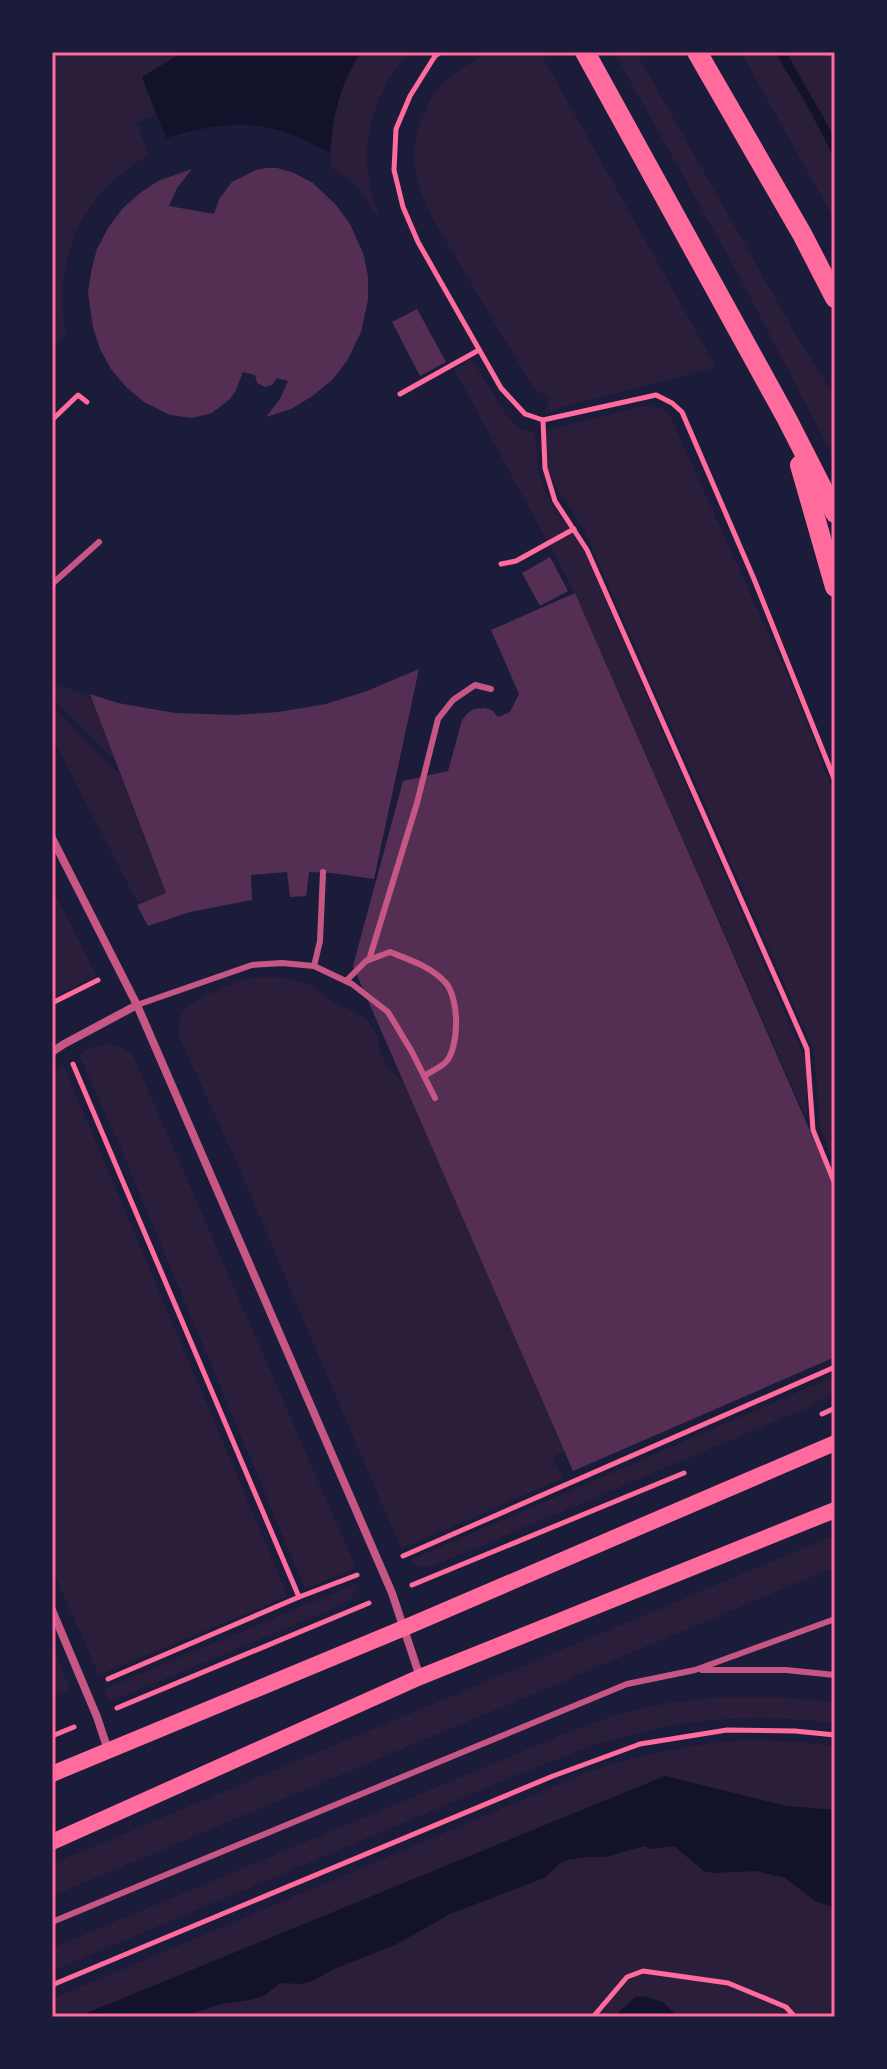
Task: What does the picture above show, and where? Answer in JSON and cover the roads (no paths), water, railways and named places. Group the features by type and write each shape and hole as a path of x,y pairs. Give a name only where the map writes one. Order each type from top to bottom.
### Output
{"main road":[{"path":"585,52 787,419 835,513"},
{"path":"697,52 802,234 835,298"},
{"path":"787,419 835,587"},
{"path":"52,1774 404,1628 835,1443"},
{"path":"52,1842 420,1677 835,1510"}],"street":[{"path":"52,838 137,1005 392,1593 420,1677"},
{"path":"52,1052 137,1005"},
{"path":"52,1610 108,1750"}],"lane":[{"path":"52,584 99,542"},
{"path":"369,960 417,803 438,719 453,700 475,685 491,689"},
{"path":"314,966 320,941 323,872"},
{"path":"346,981 369,960 390,952 423,964 448,984 456,1008 456,1037 446,1062 424,1076"},
{"path":"137,1005 252,965 282,963 314,966 346,981 388,1012 435,1098"},
{"path":"52,1922 627,1684 695,1670 835,1619"},
{"path":"695,1670 786,1670 835,1675"}]}
